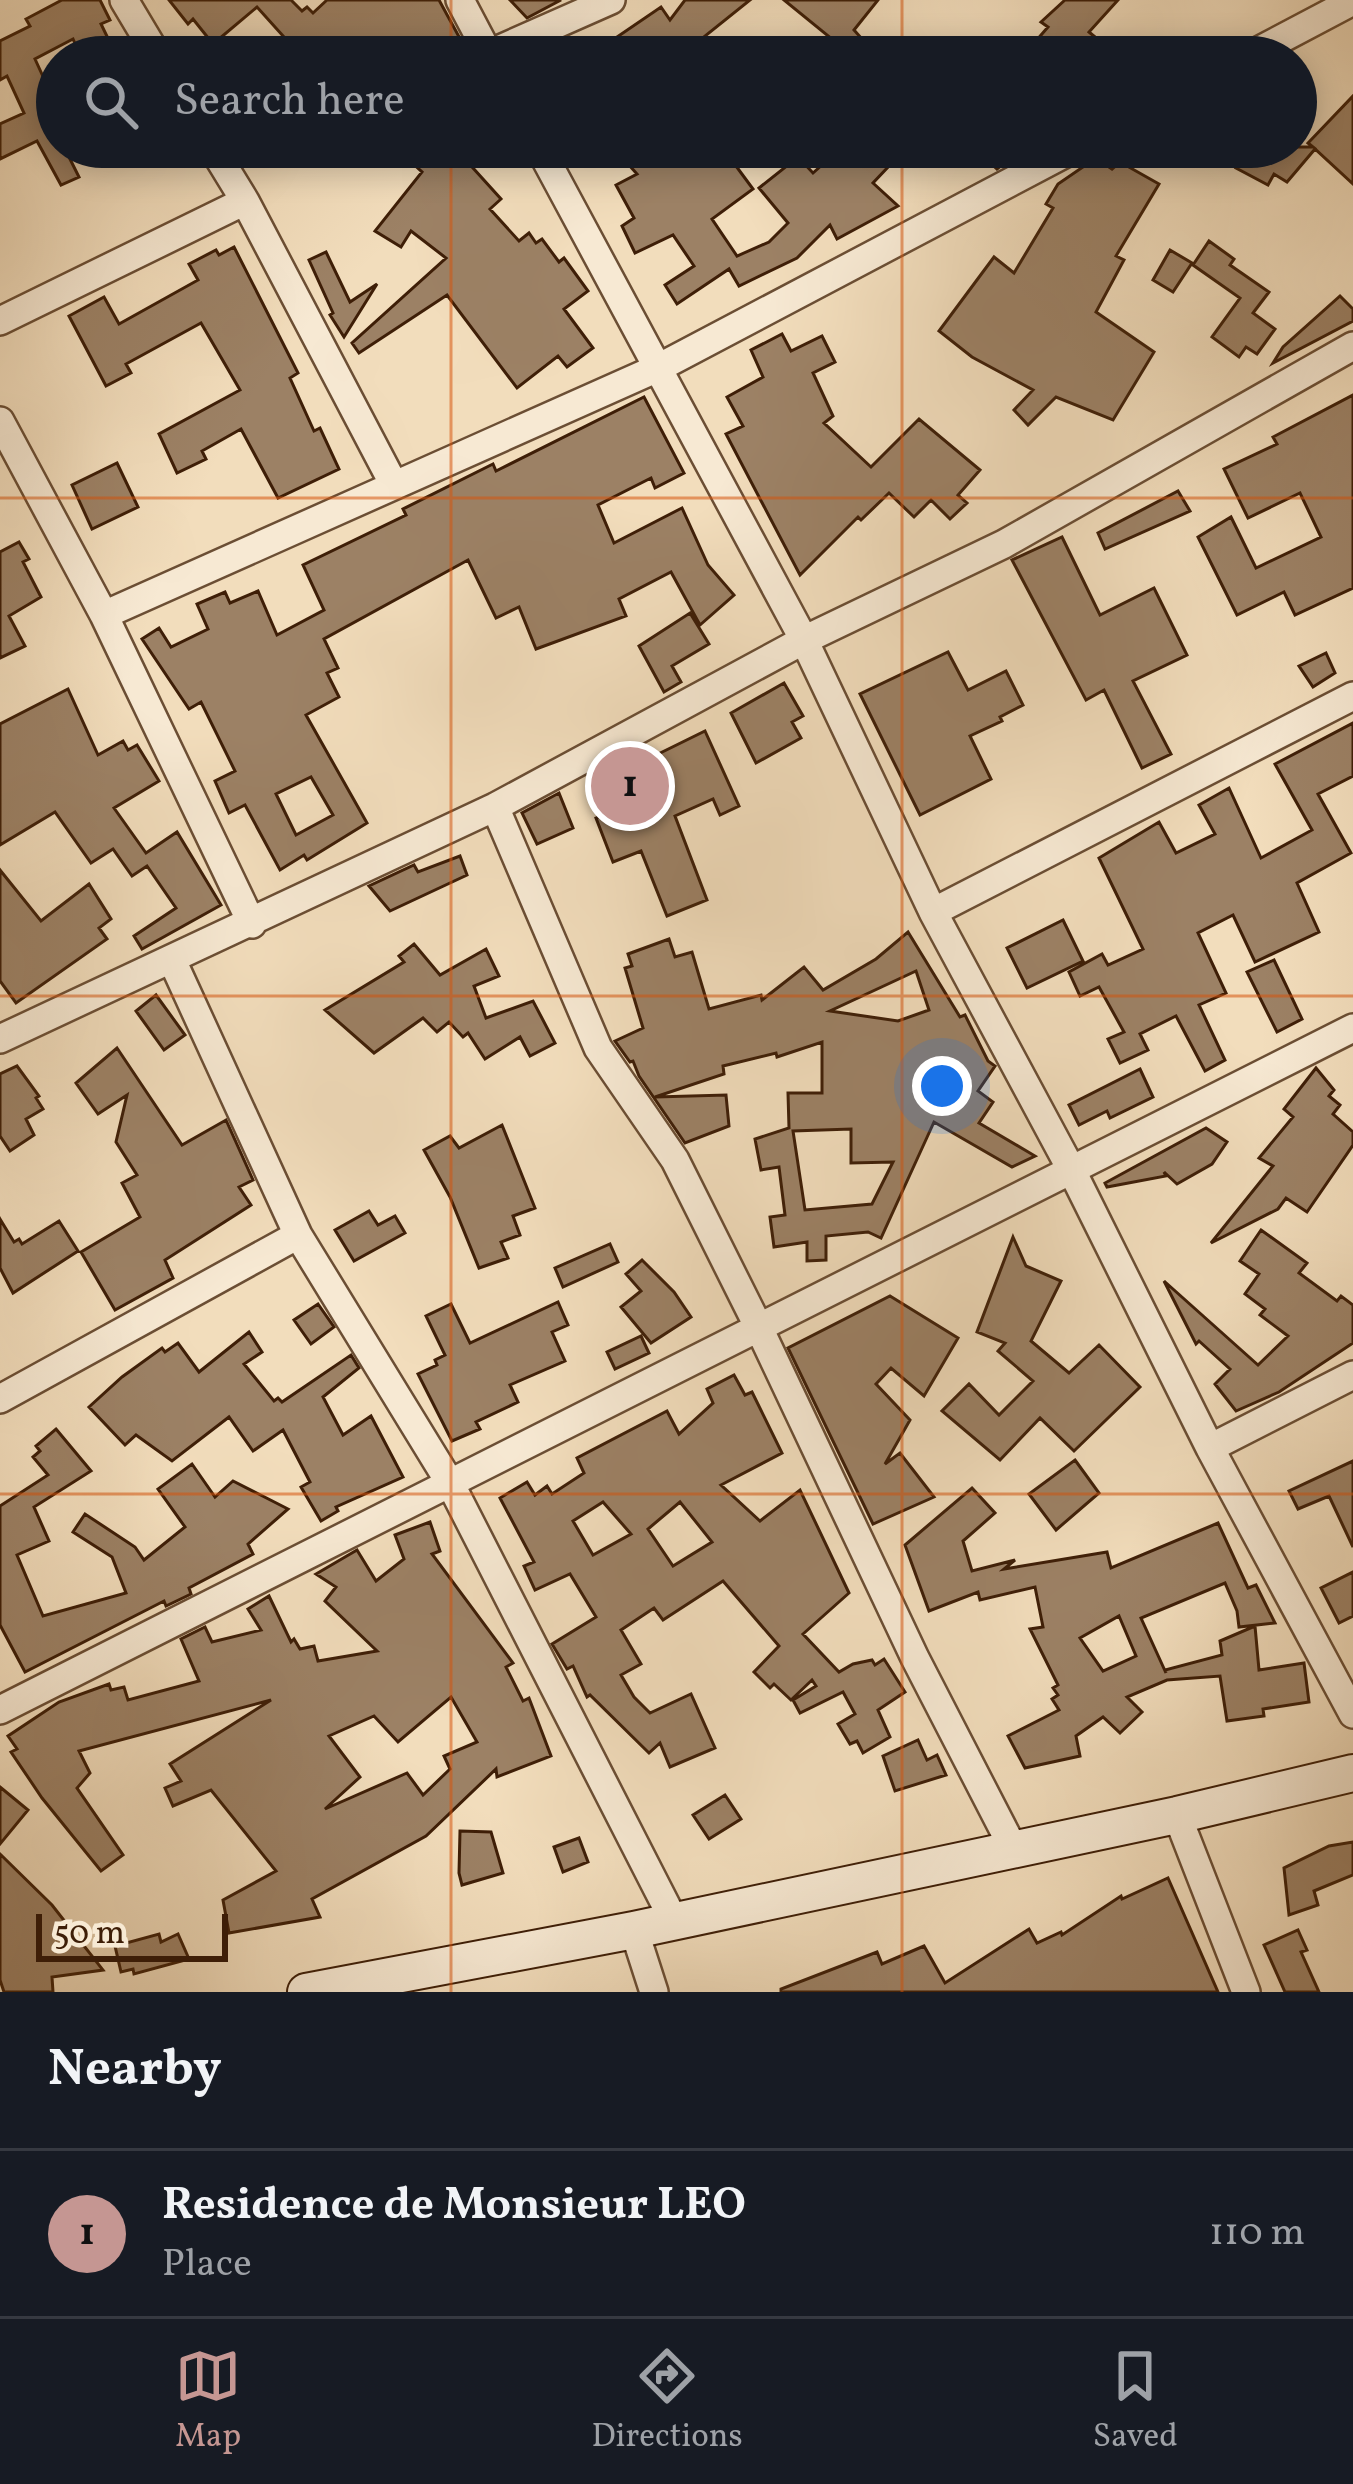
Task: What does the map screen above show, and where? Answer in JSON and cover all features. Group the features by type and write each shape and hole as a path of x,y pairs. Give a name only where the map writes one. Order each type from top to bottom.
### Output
{"street":[{"path":"124,0 145,36"},
{"path":"460,0 479,36"},
{"path":"533,36 611,0"},
{"path":"1287,36 1353,1"},
{"path":"225,168 393,483"},
{"path":"550,168 804,640 933,912 1353,1714"},
{"path":"104,615 660,368 1037,168"},
{"path":"0,320 245,201"},
{"path":"0,1039 495,807 804,640 1004,544 1353,346"},
{"path":"0,422 104,615 252,924"},
{"path":"933,912 1353,696"},
{"path":"495,807 598,1048 675,1160 760,1328 824,1472 1013,1848"},
{"path":"172,960 298,1235 451,1483 674,1921"},
{"path":"0,1710 1353,1028"},
{"path":"0,1400 298,1235"},
{"path":"1210,1448 1353,1376"},
{"path":"312,1991 634,1930 1353,1773"},
{"path":"1177,1815 1246,1992"},
{"path":"634,1930 654,1992"}],"building":[{"path":"62,0 100,0 110,20 101,24 107,36 36,36 36,141 0,159 0,124 24,113 7,76 0,80 0,41 30,26 26,19"},
{"path":"169,0 291,0 302,11 307,7 313,13 327,0 439,0 459,36 283,36 257,7 223,36 207,36 193,19 188,24"},
{"path":"510,0 561,0 527,18"},
{"path":"685,0 750,0 705,36 618,36 661,7 670,20"},
{"path":"784,0 878,0 854,30 859,36 828,36"},
{"path":"1065,0 1118,0 1089,32 1094,36 1040,36 1048,27 1041,22"},
{"path":"1353,96 1353,184 1317,151 1317,134"},
{"path":"52,168 74,168 79,177 61,185"},
{"path":"418,168 473,168 501,199 490,209 519,241 529,233 536,243 542,239 559,262 564,258 588,291 564,309 593,348 567,367 558,356 517,388 447,295 359,353 352,343 446,258 411,231 401,247 375,231 422,172"},
{"path":"632,168 738,168 753,189 712,219 737,256 769,242 788,223 759,188 784,168 808,168 813,173 819,168 887,168 873,183 898,206 837,239 830,225 797,258 739,286 729,269 677,304 665,285 694,266 673,235 635,253 622,226 634,218 616,185 637,174"},
{"path":"1081,168 1131,168 1159,184 1116,256 1124,260 1096,312 1154,352 1113,420 1056,397 1028,425 1014,410 1033,390 972,357 939,331 994,257 1014,273 1053,208 1046,204 1058,184"},
{"path":"1236,168 1299,168 1287,182 1274,174 1268,185"},
{"path":"1209,241 1234,259 1230,265 1269,292 1253,313 1275,329 1257,354 1246,347 1239,357 1212,337 1240,298 1193,265"},
{"path":"234,247 298,373 290,378 314,431 320,428 339,469 278,498 241,429 202,451 206,459 177,473 159,434 240,390 201,323 126,364 131,373 106,386 69,316 104,297 119,324 198,280 189,264"},
{"path":"1170,250 1192,263 1173,292 1153,280"},
{"path":"326,252 350,302 377,284 344,337 330,315 309,260"},
{"path":"1340,296 1353,309 1353,321 1273,363 1283,347"},
{"path":"782,334 791,351 822,336 835,362 813,373 833,416 824,423 871,467 919,419 980,470 958,495 967,503 950,519 931,500 914,517 889,493 800,575 726,434 743,426 727,397 763,377 751,350"},
{"path":"1353,395 1353,588 1295,615 1284,592 1237,615 1198,537 1231,517 1256,568 1321,537 1300,493 1248,518 1224,469 1277,444 1273,437"},
{"path":"644,397 684,473 655,488 651,478 598,505 614,543 682,508 708,565 734,595 700,625 671,572 619,599 626,616 536,649 519,607 496,618 468,560 324,639 338,668 327,673 339,697 306,715 367,823 307,860 304,855 280,870 245,805 229,813 215,781 235,771 201,702 189,709 142,639 159,628 171,647 208,629 197,604 225,592 230,603 258,591 277,635 324,610 303,565 406,515 403,509 493,464 496,471","holes":["311,777 333,815 296,835 276,794"]},
{"path":"117,463 138,507 92,529 72,485"},
{"path":"1178,491 1190,511 1105,549 1098,533"},
{"path":"1062,537 1100,615 1154,588 1187,655 1133,681 1171,754 1142,768 1104,690 1086,700 1012,560"},
{"path":"19,542 29,559 23,562 41,597 9,616 25,646 0,658 0,552"},
{"path":"690,613 709,644 672,666 681,682 664,692 639,646"},
{"path":"948,652 968,690 1006,671 1023,705 970,736 991,779 920,815 860,694"},
{"path":"1326,653 1335,673 1313,687 1299,666"},
{"path":"784,683 803,716 792,722 801,738 756,763 731,713"},
{"path":"68,689 98,755 123,741 128,750 137,745 159,781 114,808 146,853 177,832 221,905 142,949 134,936 176,908 147,866 132,876 113,849 91,863 55,812 0,845 0,724"},
{"path":"1353,723 1353,776 1318,794 1351,853 1297,883 1319,932 1255,962 1233,915 1198,933 1226,993 1199,1005 1225,1060 1205,1071 1176,1016 1140,1034 1148,1050 1120,1063 1108,1039 1124,1032 1099,987 1080,996 1069,972 1102,954 1108,965 1143,949 1099,858 1159,822 1176,853 1215,834 1199,805 1229,788 1261,858 1312,830 1275,764"},
{"path":"705,731 739,806 720,815 713,799 675,816 707,900 667,916 641,851 613,862 596,818 626,806 615,780"},
{"path":"559,793 573,828 537,844 522,813"},
{"path":"460,856 467,875 390,911 369,886 414,865 418,872"},
{"path":"0,870 41,921 89,884 111,919 99,928 107,939 16,1003 0,981"},
{"path":"1063,920 1083,961 1027,988 1007,948"},
{"path":"908,932 995,1066 978,1091 993,1102 979,1123 1035,1156 1012,1167 934,1122 881,1238 868,1232 826,1236 826,1260 807,1261 807,1242 774,1247 770,1217 785,1215 779,1167 761,1170 755,1139 789,1128 788,1093 822,1093 822,1042 777,1057 776,1053 723,1066 724,1074 655,1097 726,1095 729,1126 685,1143 615,1041 643,1028 625,968 632,966 628,954 669,939 675,957 692,952 709,1009 761,995 762,1000 804,967 823,990 876,959","holes":["916,971 929,1010 898,1021 830,1011","851,1129 851,1163 893,1162 872,1204 805,1210 793,1131"]},
{"path":"414,944 440,975 486,949 499,976 474,986 486,1018 533,1001 555,1043 530,1056 520,1037 485,1059 468,1033 463,1037 449,1022 437,1032 423,1018 374,1053 325,1010 404,962 399,956"},
{"path":"1274,960 1302,1019 1277,1032 1247,972"},
{"path":"156,995 185,1035 164,1050 136,1011"},
{"path":"117,1048 182,1145 226,1120 253,1180 239,1187 251,1205 165,1260 173,1278 115,1310 81,1252 140,1217 122,1183 137,1175 116,1142 127,1095 98,1114 76,1083"},
{"path":"17,1066 43,1109 26,1119 34,1135 10,1151 0,1136 0,1074"},
{"path":"1316,1068 1334,1090 1329,1096 1340,1105 1333,1114 1353,1132 1353,1145 1307,1212 1286,1198 1278,1209 1211,1243 1273,1166 1259,1158 1293,1117 1284,1109"},
{"path":"1140,1069 1153,1097 1110,1118 1107,1111 1079,1125 1069,1105"},
{"path":"502,1125 535,1208 513,1216 520,1235 501,1242 508,1258 479,1268 450,1197 424,1150 450,1136 459,1148"},
{"path":"1206,1128 1227,1142 1212,1164 1177,1184 1164,1172 1166,1176 1107,1187 1105,1183"},
{"path":"369,1211 378,1225 395,1216 405,1233 354,1261 335,1230"},
{"path":"0,1219 14,1242 19,1239 22,1244 59,1221 78,1251 13,1293 0,1268"},
{"path":"1261,1230 1307,1263 1299,1273 1337,1301 1341,1296 1353,1305 1353,1343 1279,1392 1236,1411 1215,1384 1230,1369 1199,1341 1196,1344 1164,1281 1258,1365 1288,1336 1260,1315 1265,1309 1245,1294 1259,1274 1240,1261"},
{"path":"1013,1237 1026,1266 1061,1281 1031,1341 1069,1373 1099,1345 1140,1387 1074,1451 1040,1418 1000,1460 942,1411 969,1384 999,1415 1033,1381 998,1351 1005,1343 977,1332"},
{"path":"610,1244 618,1262 563,1287 555,1268"},
{"path":"642,1260 691,1317 651,1343 621,1307 641,1291 626,1274"},
{"path":"890,1296 958,1338 924,1396 891,1368 876,1384 910,1420 885,1464 900,1453 934,1497 873,1524 788,1348"},
{"path":"558,1302 568,1325 552,1332 565,1361 510,1385 518,1402 476,1422 480,1429 452,1441 418,1374 445,1355 426,1316 451,1304 470,1343"},
{"path":"318,1304 334,1327 311,1344 294,1320"},
{"path":"249,1332 262,1352 244,1364 274,1401 282,1402 351,1355 359,1368 323,1397 343,1435 371,1416 403,1477 336,1507 338,1511 321,1521 301,1487 310,1482 283,1430 253,1451 229,1417 172,1461 136,1435 125,1445 89,1407 162,1348 165,1352 178,1343 199,1372"},
{"path":"641,1336 649,1353 615,1369 607,1352"},
{"path":"734,1375 745,1395 752,1392 782,1453 721,1485 760,1521 800,1490 849,1593 803,1634 839,1672 853,1664 872,1660 875,1665 884,1659 905,1692 878,1710 890,1737 863,1753 857,1741 850,1744 838,1724 855,1714 843,1692 800,1713 793,1700 816,1686 812,1680 791,1700 754,1672 779,1646 723,1581 663,1620 654,1608 621,1630 641,1664 621,1675 634,1697 650,1713 691,1694 715,1748 670,1767 660,1743 649,1753 587,1697 573,1666 567,1669 552,1644 596,1617 570,1574 535,1590 524,1566 534,1562 500,1498 527,1482 535,1495 547,1486 552,1494 584,1473 577,1458 667,1411 679,1434 713,1403 707,1389","holes":["603,1502 631,1534 593,1555 573,1521","680,1502 712,1542 673,1566 648,1529"]},
{"path":"56,1429 91,1471 34,1507 49,1541 17,1555 43,1616 126,1593 112,1557 73,1532 85,1514 135,1547 144,1560 185,1527 158,1489 192,1464 215,1497 233,1481 288,1509 248,1544 253,1554 189,1588 191,1594 166,1606 164,1601 25,1672 0,1625 0,1506 48,1475 33,1457 40,1451 36,1446"},
{"path":"1075,1460 1099,1493 1056,1530 1029,1494"},
{"path":"1353,1461 1353,1547 1329,1496 1298,1509 1289,1491"},
{"path":"972,1488 995,1513 963,1541 972,1571 1015,1560 1004,1569 1107,1552 1111,1568 1218,1523 1248,1588 1256,1585 1275,1623 1239,1627 1225,1583 1141,1618 1166,1673 1222,1655 1220,1641 1255,1626 1259,1670 1304,1663 1309,1702 1227,1721 1220,1676 1167,1680 1127,1697 1142,1712 1120,1733 1103,1717 1076,1736 1080,1756 1025,1768 1008,1736 1059,1710 1052,1699 1058,1695 1053,1688 1058,1685 1030,1629 1043,1627 1035,1587 980,1600 978,1592 929,1611 905,1545","holes":["1119,1616 1136,1656 1103,1671 1080,1638"]},
{"path":"430,1522 440,1551 432,1554 513,1663 506,1667 523,1701 529,1698 551,1756 497,1777 496,1769 426,1836 312,1899 320,1917 229,1933 223,1900 276,1871 211,1790 173,1806 165,1788 181,1781 170,1764 271,1700 79,1751 90,1773 77,1788 123,1855 101,1871 42,1798 11,1752 17,1749 8,1736 59,1702 109,1684 111,1690 124,1687 128,1700 199,1681 181,1639 205,1627 212,1642 261,1630 248,1609 269,1596 291,1642 294,1639 300,1649 314,1646 318,1661 377,1651 325,1601 336,1587 316,1574 357,1550 376,1581 404,1559 395,1535","holes":["451,1697 477,1742 444,1756 450,1769 423,1795 407,1773 325,1809 360,1777 329,1736 374,1716 398,1742"]},
{"path":"1353,1572 1353,1616 1339,1623 1321,1588"},
{"path":"918,1740 927,1760 937,1755 946,1775 895,1791 883,1756"},
{"path":"0,1787 28,1810 0,1844"},
{"path":"725,1795 741,1819 709,1839 693,1815"},
{"path":"460,1831 491,1832 503,1873 462,1885"},
{"path":"579,1838 588,1862 563,1872 554,1847"},
{"path":"1353,1842 1353,1875 1314,1891 1318,1905 1289,1915 1284,1868 1329,1846"},
{"path":"0,1854 52,1905 103,1970 52,1977 53,1992 4,1992 0,1980"},
{"path":"1168,1878 1218,1992 781,1992 877,1952 882,1964 924,1946 945,1983 1029,1929 1037,1943 1062,1935 1121,1896"},
{"path":"1298,1930 1307,1950 1301,1952 1319,1992 1285,1992 1264,1945"},
{"path":"159,1934 161,1942 178,1934 189,1959 134,1974 133,1969 121,1972 115,1946"}],"place":[{"name":"Residence de Monsieur LEO","path":"630,786"}]}
